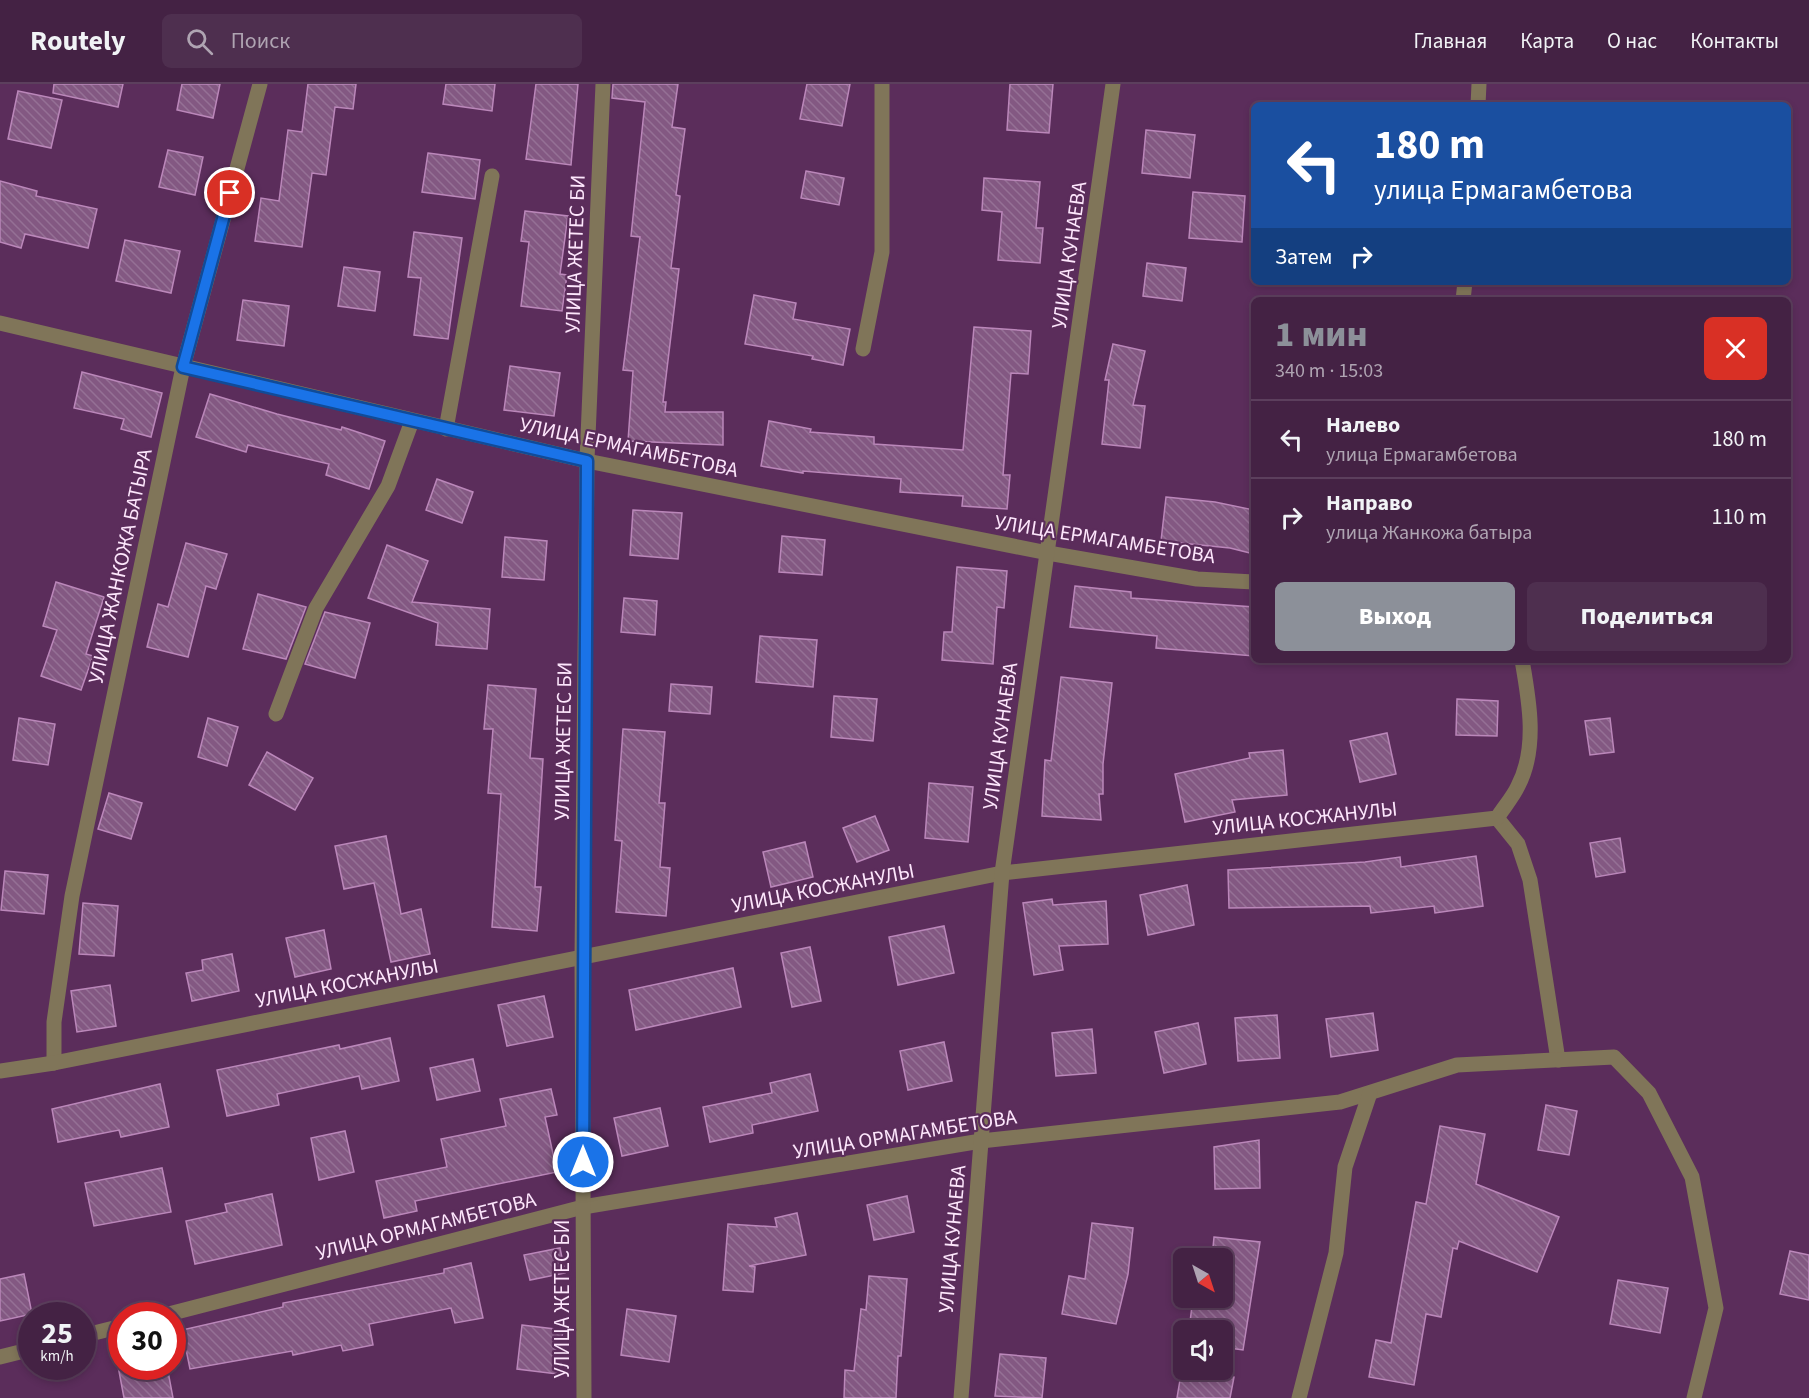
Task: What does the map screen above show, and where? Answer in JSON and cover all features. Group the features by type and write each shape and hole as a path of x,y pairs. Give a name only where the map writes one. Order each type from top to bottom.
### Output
{"street":[{"name":"УЛИЦА ЖАНКОЖА БАТЫРА","path":"54,1063 54,1022 72,896 183,367 260,84"},
{"name":"УЛИЦА ЖЕТЕС БИ","path":"584,1398 582,958 587,461 603,84"},
{"path":"863,349 882,252 882,84"},
{"name":"УЛИЦА КУНАЕВА","path":"960,1398 1002,873 1113,84"},
{"path":"1478,102 1479,84"},
{"path":"446,429 492,176"},
{"name":"УЛИЦА ЕРМАГАМБЕТОВА","path":"0,323 587,461 1048,553 1197,579 1251,582"},
{"path":"276,714 316,608 388,486 412,421"},
{"path":"1523,663 1529,699 1530,743 1519,785 1497,818 1518,844 1530,880 1558,1060"},
{"name":"УЛИЦА КОСЖАНУЛЫ","path":"0,1071 54,1063 1002,873 1497,818"},
{"name":"УЛИЦА ОРМАГАМБЕТОВА","path":"186,1310 583,1207 981,1141 1340,1102 1457,1065 1614,1057 1649,1093 1692,1177 1716,1308 1694,1398"},
{"path":"1299,1398 1336,1253 1345,1167 1370,1093"},
{"path":"0,1357 18,1352"}],"building":[{"path":"54,84 123,84 118,107 53,93"},
{"path":"182,84 220,84 213,118 177,110"},
{"path":"308,84 356,84 353,109 335,107 326,175 312,173 302,247 255,241 261,198 279,201 288,130 302,132"},
{"path":"446,84 495,84 492,111 443,104"},
{"path":"536,84 578,84 571,165 526,159"},
{"path":"613,84 678,84 672,127 685,129 676,195 680,196 671,268 679,269 663,402 666,402 665,412 723,412 723,445 628,441 633,371 623,370 640,237 631,236 645,102 612,98"},
{"path":"807,84 850,84 842,126 800,119"},
{"path":"1010,84 1053,84 1049,133 1007,130"},
{"path":"18,91 62,100 51,148 8,139"},
{"path":"1146,130 1195,135 1190,178 1142,173"},
{"path":"168,150 203,157 195,195 159,187"},
{"path":"428,153 480,160 475,199 422,192"},
{"path":"806,171 844,178 839,205 801,198"},
{"path":"984,178 1040,182 1036,228 1043,228 1040,263 998,260 1002,212 982,210"},
{"path":"0,181 37,191 36,196 97,209 88,248 25,234 21,248 0,242"},
{"path":"1193,192 1245,196 1242,242 1189,238"},
{"path":"525,211 568,216 560,274 567,275 562,311 521,306 529,242 521,241"},
{"path":"414,232 462,238 448,339 414,335 421,278 408,277"},
{"path":"125,240 180,251 171,293 116,281"},
{"path":"1147,263 1186,268 1182,301 1143,296"},
{"path":"344,267 380,272 375,311 338,306"},
{"path":"754,295 796,303 793,319 850,329 843,365 812,359 813,356 745,344"},
{"path":"243,300 289,306 284,346 237,340"},
{"path":"974,327 1031,331 1028,374 1011,373 1003,475 1010,475 1007,509 962,506 963,496 900,492 901,479 803,471 803,473 761,466 769,421 811,429 810,432 874,437 874,444 963,450"},
{"path":"1113,344 1145,351 1133,405 1145,406 1140,448 1102,444 1109,380 1105,380"},
{"path":"510,366 560,373 554,416 504,410"},
{"path":"82,372 162,393 151,437 121,429 124,419 74,408"},
{"path":"210,394 341,430 342,427 385,441 369,489 326,475 329,464 248,445 246,452 196,437"},
{"path":"437,479 473,492 462,523 426,510"},
{"path":"1166,497 1215,502 1251,509 1251,553 1230,548 1161,541"},
{"path":"633,510 682,513 678,559 630,555"},
{"path":"782,536 825,540 822,575 779,572"},
{"path":"505,537 547,541 544,580 502,577"},
{"path":"186,543 227,554 216,589 206,586 188,657 147,647 158,604 168,607"},
{"path":"387,545 428,561 412,602 490,609 487,649 436,645 438,623 368,598"},
{"path":"957,567 1007,571 1004,608 997,607 993,664 942,660 944,632 952,632"},
{"path":"56,582 104,597 86,654 93,656 81,690 41,676 57,630 43,626"},
{"path":"1075,586 1131,592 1131,598 1251,607 1251,656 1156,648 1157,636 1070,627"},
{"path":"258,594 306,607 286,659 243,649"},
{"path":"624,598 657,601 655,635 621,632"},
{"path":"325,612 370,623 355,678 305,664"},
{"path":"760,636 817,640 813,687 756,682"},
{"path":"1061,677 1112,683 1103,764 1103,794 1099,794 1101,820 1042,816 1045,760 1051,761"},
{"path":"671,684 712,687 710,714 669,711"},
{"path":"488,685 536,689 530,758 543,759 535,887 541,887 537,931 492,927 501,794 488,793 493,729 484,729"},
{"path":"834,696 877,699 873,741 831,737"},
{"path":"1457,699 1498,701 1497,736 1456,735"},
{"path":"19,718 55,724 48,765 13,760"},
{"path":"208,718 238,727 227,766 198,757"},
{"path":"1610,718 1614,752 1590,755 1585,721"},
{"path":"623,729 665,732 659,803 665,803 660,867 670,868 666,916 616,912 622,841 615,840"},
{"path":"1387,733 1396,774 1360,782 1350,741"},
{"path":"1283,750 1287,795 1232,800 1235,812 1185,822 1175,774 1250,758 1249,753"},
{"path":"267,752 313,778 295,810 249,785"},
{"path":"929,783 973,787 968,842 925,838"},
{"path":"109,793 142,803 131,839 98,829"},
{"path":"875,816 889,850 857,862 843,828"},
{"path":"386,836 401,914 421,909 430,954 391,962 374,883 344,889 335,846"},
{"path":"1620,838 1625,872 1596,877 1590,843"},
{"path":"805,842 813,877 771,887 763,852"},
{"path":"1476,856 1483,906 1435,913 1434,906 1371,913 1370,906 1229,908 1228,870 1365,862 1400,857 1401,867"},
{"path":"5,871 48,875 44,914 1,910"},
{"path":"1187,885 1194,925 1148,935 1140,895"},
{"path":"1052,899 1053,905 1106,901 1108,944 1059,946 1063,970 1034,975 1023,903"},
{"path":"83,903 118,906 114,956 79,954"},
{"path":"944,926 954,973 898,985 889,937"},
{"path":"324,930 331,969 295,977 286,938"},
{"path":"810,947 821,1001 792,1007 781,953"},
{"path":"232,954 239,991 192,1001 186,973 203,970 202,960"},
{"path":"733,968 741,1007 636,1030 629,990"},
{"path":"110,985 116,1026 77,1032 71,991"},
{"path":"544,996 553,1037 507,1046 498,1005"},
{"path":"1373,1013 1378,1050 1331,1057 1326,1019"},
{"path":"1277,1015 1280,1058 1238,1061 1235,1018"},
{"path":"1198,1023 1206,1064 1164,1073 1155,1032"},
{"path":"1092,1029 1096,1073 1056,1076 1052,1033"},
{"path":"390,1038 399,1081 362,1089 359,1076 277,1094 279,1105 227,1116 217,1070 339,1045 340,1049"},
{"path":"944,1042 952,1081 908,1090 900,1051"},
{"path":"473,1059 480,1091 437,1100 430,1068"},
{"path":"810,1074 818,1111 752,1125 753,1133 710,1142 703,1107 772,1093 770,1083"},
{"path":"160,1084 169,1127 121,1137 119,1130 58,1142 52,1109"},
{"path":"551,1089 557,1115 545,1117 557,1172 415,1201 417,1211 384,1218 376,1181 447,1167 441,1139 506,1126 500,1099"},
{"path":"1546,1105 1577,1111 1569,1155 1538,1150"},
{"path":"660,1108 668,1146 622,1156 614,1118"},
{"path":"1440,1126 1485,1134 1476,1184 1559,1217 1537,1272 1459,1241 1457,1249 1453,1248 1441,1317 1426,1314 1414,1385 1369,1377 1376,1340 1391,1343 1416,1202 1426,1204"},
{"path":"345,1131 354,1172 319,1180 311,1138"},
{"path":"1259,1140 1260,1188 1215,1189 1214,1147"},
{"path":"162,1168 171,1212 94,1226 85,1183"},
{"path":"272,1194 282,1245 195,1264 186,1221 227,1212 225,1204"},
{"path":"907,1196 914,1232 874,1240 867,1205"},
{"path":"797,1213 806,1255 749,1266 755,1267 753,1292 723,1290 728,1224 777,1227 775,1218"},
{"path":"1092,1223 1133,1228 1128,1274 1116,1324 1062,1314 1069,1276 1085,1279"},
{"path":"1214,1237 1260,1242 1243,1350 1233,1349 1233,1320 1190,1320 1192,1308 1233,1308 1233,1248 1213,1248"},
{"path":"560,1248 565,1273 530,1280 524,1255"},
{"path":"1790,1251 1809,1255 1809,1300 1780,1294"},
{"path":"471,1263 483,1318 455,1323 451,1308 369,1324 373,1345 343,1351 341,1345 293,1355 292,1351 190,1369 186,1350 186,1329 283,1307 283,1303 444,1273 444,1269"},
{"path":"24,1274 30,1302 18,1302 18,1317 0,1321 0,1279"},
{"path":"869,1276 907,1279 901,1356 898,1356 896,1398 844,1398 845,1370 854,1371 861,1309 866,1310"},
{"path":"1618,1280 1668,1288 1660,1333 1610,1324"},
{"path":"627,1309 676,1316 669,1362 621,1355"},
{"path":"522,1325 563,1330 557,1374 517,1369"},
{"path":"1000,1354 1046,1358 1042,1398 995,1396"},
{"path":"1234,1377 1230,1398 1177,1398 1180,1380 1233,1380"},
{"path":"121,1380 170,1380 173,1398 124,1398"}],"route":[{"path":"230,193 183,367 587,461 582,958 583,1162"}]}
